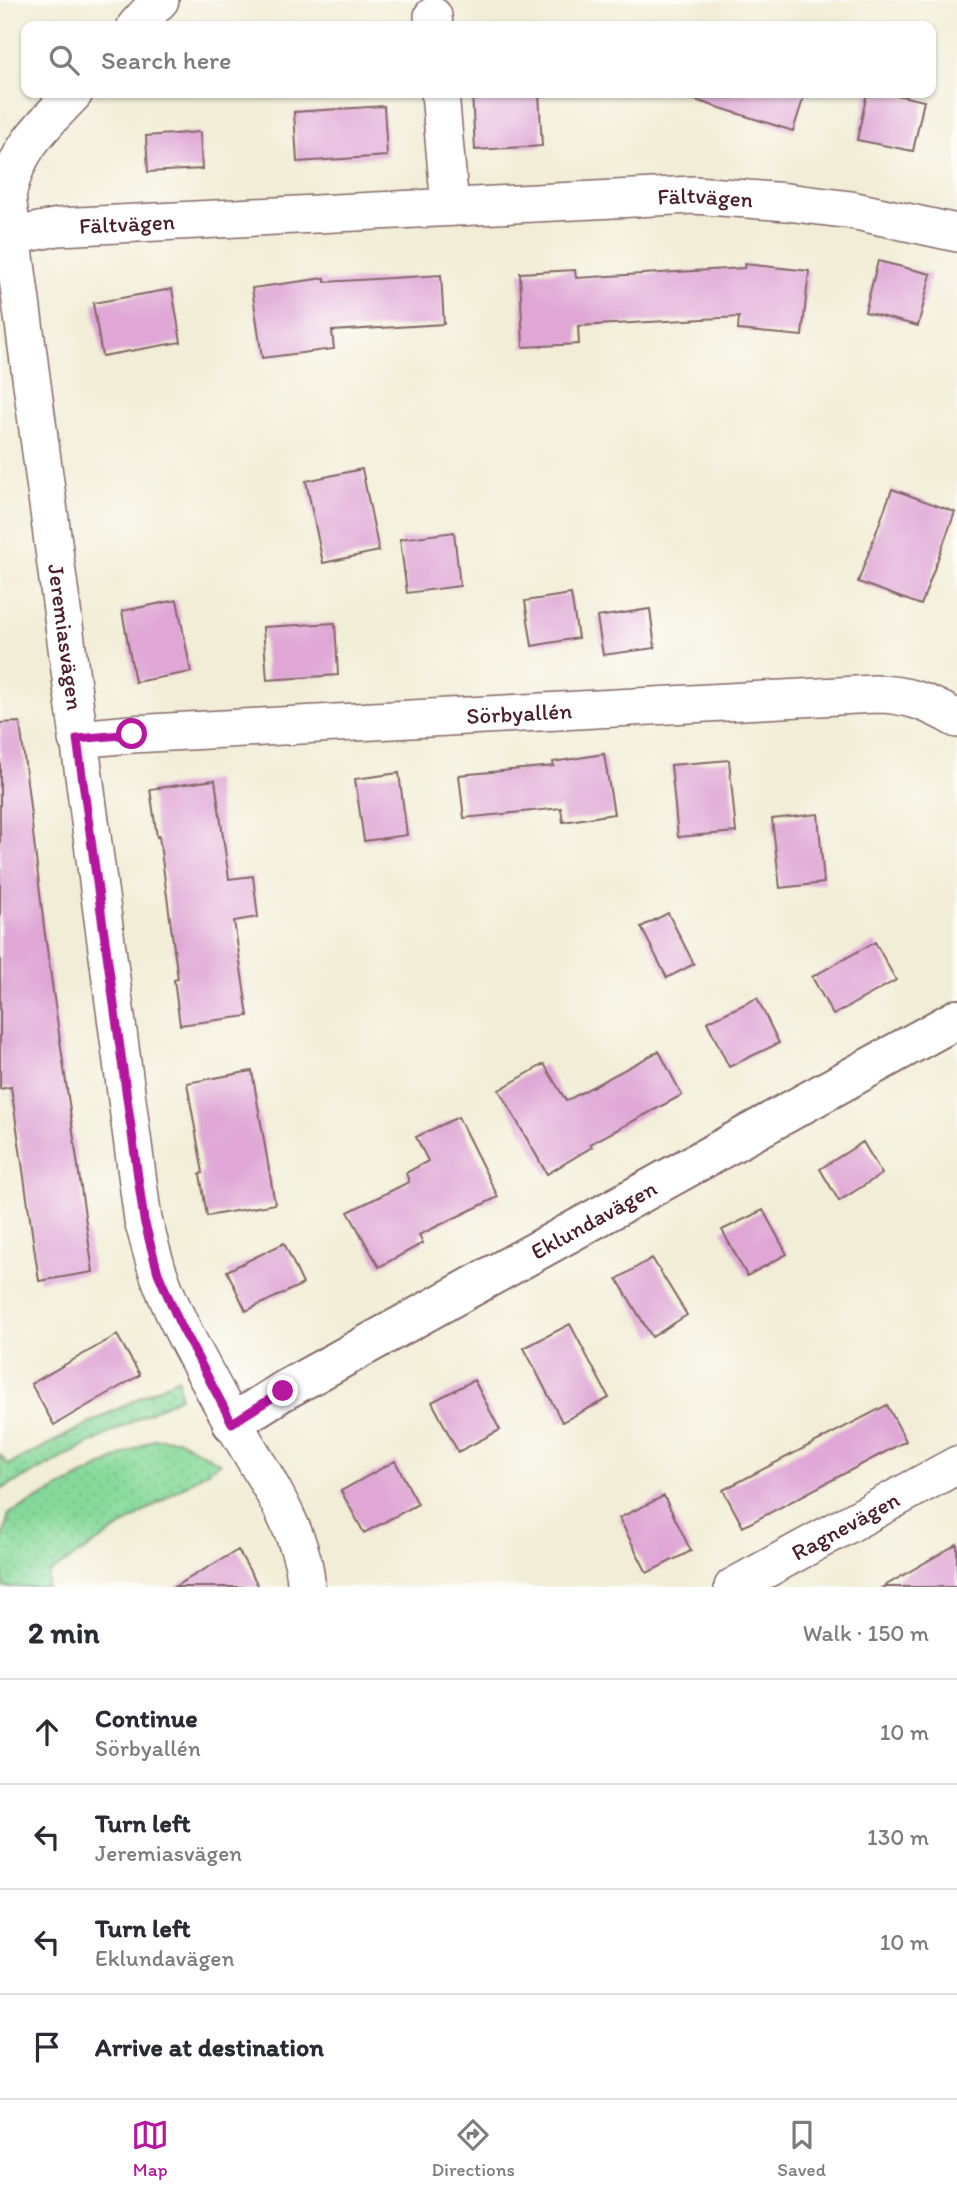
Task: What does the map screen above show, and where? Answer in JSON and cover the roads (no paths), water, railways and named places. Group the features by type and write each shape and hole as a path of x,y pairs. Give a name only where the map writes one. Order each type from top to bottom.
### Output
{"street":[{"path":"141,21 160,0"},
{"name":"Jeremiasvägen","path":"69,98 27,144 12,171 6,196 77,739 144,1220 158,1273 179,1322 232,1423 289,1521 306,1575 306,1587"},
{"path":"440,98 450,208"},
{"name":"Fältvägen","path":"13,236 58,227 694,195 851,210 957,233"},
{"name":"Sörbyallén","path":"77,739 875,694 899,694 957,719"},
{"name":"Eklundavägen","path":"232,1423 295,1384 957,1019"},
{"name":"Ragnevägen","path":"733,1587 957,1465"}]}
